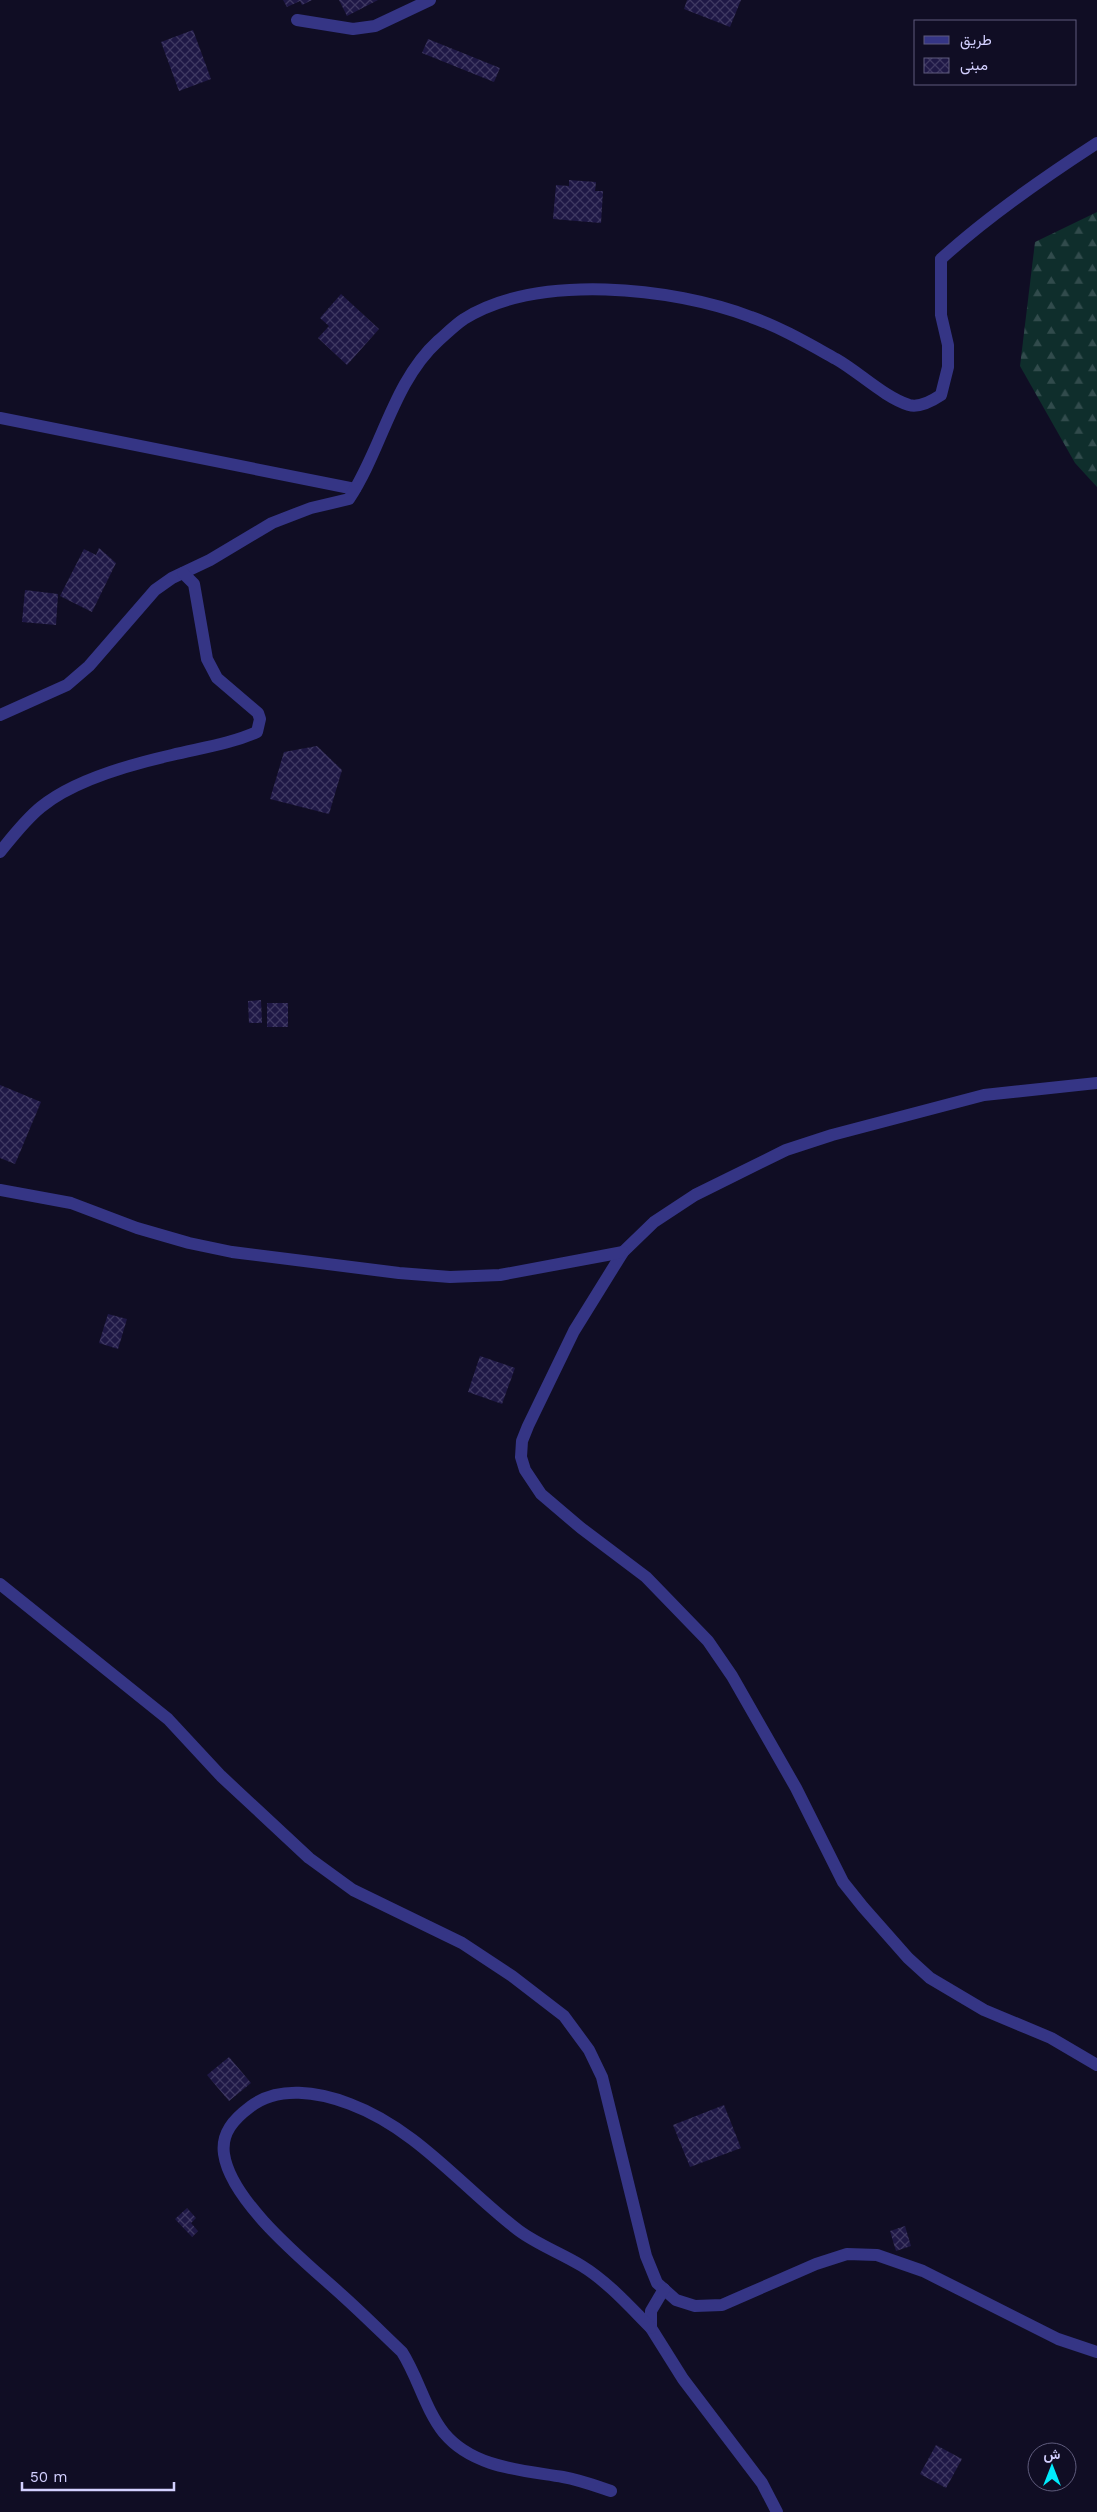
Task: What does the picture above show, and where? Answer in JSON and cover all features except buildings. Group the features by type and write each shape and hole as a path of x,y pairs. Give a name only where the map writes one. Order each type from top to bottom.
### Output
{"street":[{"path":"297,20 353,29 375,26 430,0"},
{"path":"0,715 67,685 89,666 155,590 272,524 311,508 349,499 412,374 436,343 463,320 490,307 562,290 610,289 697,301 752,317 837,360 904,402 911,405 929,403 941,395 948,367 948,345 940,315 941,259 963,239 1046,176 1097,143"},
{"path":"0,418 355,489"},
{"path":"0,852 23,823 43,806 68,791 108,774 167,756 222,744 257,732 260,719 258,713 217,678 207,658 194,584 183,573"},
{"path":"1097,1083 984,1095 786,1150 695,1195 654,1222 624,1252 574,1331 528,1426 522,1441 521,1457 525,1470 542,1494 581,1528 646,1577 708,1641 732,1676 796,1788 824,1849 843,1882 908,1958 930,1978 957,1996 984,2010 1051,2038 1097,2065"},
{"path":"0,1190 72,1203 137,1228 189,1243 232,1252 399,1273 450,1277 500,1275 624,1252"},
{"path":"0,1584 168,1718 221,1776 316,1863 353,1890 462,1943 512,1976 564,2016 589,2050 602,2077 646,2256 657,2283 676,2300 695,2306 722,2305 816,2264 847,2254 877,2255 923,2271 1058,2339 1097,2352"},
{"path":"611,2491 565,2478 518,2470 483,2461 458,2446 444,2432 431,2411 412,2368 402,2352 277,2235 243,2193 230,2173 224,2154 226,2131 241,2114 269,2095 316,2094 352,2104 384,2119 413,2139 489,2208 524,2235 589,2272 652,2328 683,2379 762,2483 777,2512"},
{"path":"652,2328 652,2311 664,2289"}],"green space":[{"path":"1097,212 1097,487 1075,463 1020,366 1035,242"}]}
